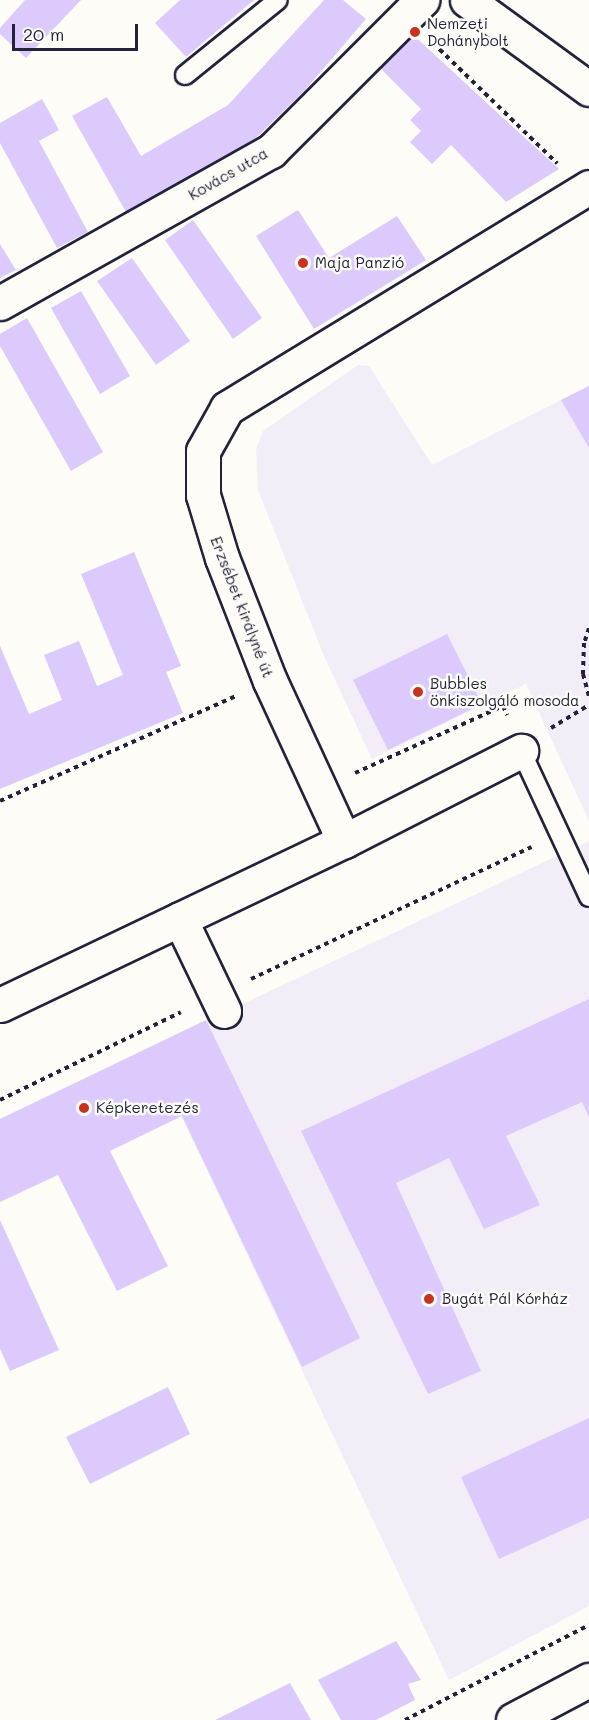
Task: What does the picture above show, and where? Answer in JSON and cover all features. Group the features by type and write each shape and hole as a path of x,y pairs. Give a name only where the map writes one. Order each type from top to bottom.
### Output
{"street":[{"path":"467,0 589,89"},
{"name":"Kovács utca","path":"0,303 271,151 413,8"},
{"name":"Erzsébet királyné út","path":"344,841 270,681 222,558 203,495 203,451 227,408 588,189"},
{"path":"0,1005 344,841 521,751"},
{"path":"180,919 220,1003"},
{"path":"513,1720 589,1680"}],"lane":[{"path":"185,75 278,0"},
{"path":"521,751 589,897"}],"path":[{"path":"413,8 588,189"},
{"path":"589,628 584,643 583,674 589,697"},
{"path":"0,801 270,681"},
{"path":"319,790 503,706 521,751"},
{"path":"0,1100 220,1003 559,834"},
{"path":"405,1720 589,1625"}],"shaded area":[{"path":"358,365 369,366 432,465 589,386 589,821 526,684 372,759 324,656 258,490 256,450 263,431"},
{"name":"Bugát Pál Kórház","path":"589,841 589,1606 449,1680 149,1048"}],"building":[{"path":"25,0 81,0 26,58 0,34 0,28"},
{"path":"180,0 254,0 186,57 155,23"},
{"path":"324,0 343,0 366,19 305,90 256,138 207,171 126,212 72,116 107,97 141,156 228,105"},
{"path":"409,31 559,169 506,202 451,145 432,164 410,142 421,131 410,120 421,109 376,64"},
{"path":"42,99 59,130 39,141 88,232 57,248 0,143 0,123"},
{"path":"298,210 329,258 397,216 426,260 314,329 256,236"},
{"path":"193,220 262,318 233,339 165,240"},
{"path":"0,244 16,270 0,278"},
{"path":"132,258 190,341 156,365 97,281"},
{"path":"81,291 130,376 100,394 51,308"},
{"path":"27,318 103,452 71,471 0,346 0,334"},
{"path":"589,386 589,448 561,400"},
{"path":"134,552 181,666 166,672 183,713 0,789 0,646 29,714 62,700 44,655 79,641 97,686 123,675 81,574"},
{"name":"Bubbles önkiszolgáló mosoda","path":"447,634 482,704 388,750 353,680"},
{"path":"589,999 589,1117 582,1102 506,1136 540,1205 484,1229 449,1158 396,1183 481,1371 428,1394 301,1131"},
{"path":"206,1020 360,1338 302,1367 182,1116 110,1151 168,1266 117,1291 58,1175 0,1202 0,1119"},
{"path":"0,1220 59,1350 10,1371 0,1349"},
{"path":"168,1387 190,1434 90,1484 66,1437"},
{"path":"589,1418 589,1518 499,1559 461,1477"},
{"path":"396,1641 421,1680 408,1684 415,1700 376,1720 341,1720 318,1680"},
{"path":"290,1683 311,1720 215,1720"}],"place":[{"name":"Nemzeti Dohánybolt","path":"415,32"},
{"name":"Maja Panzió","path":"303,263"},
{"name":"Bubbles önkiszolgáló mosoda","path":"418,692"},
{"name":"Képkeretezés","path":"84,1108"},
{"name":"Bugát Pál Kórház","path":"429,1299"}]}
